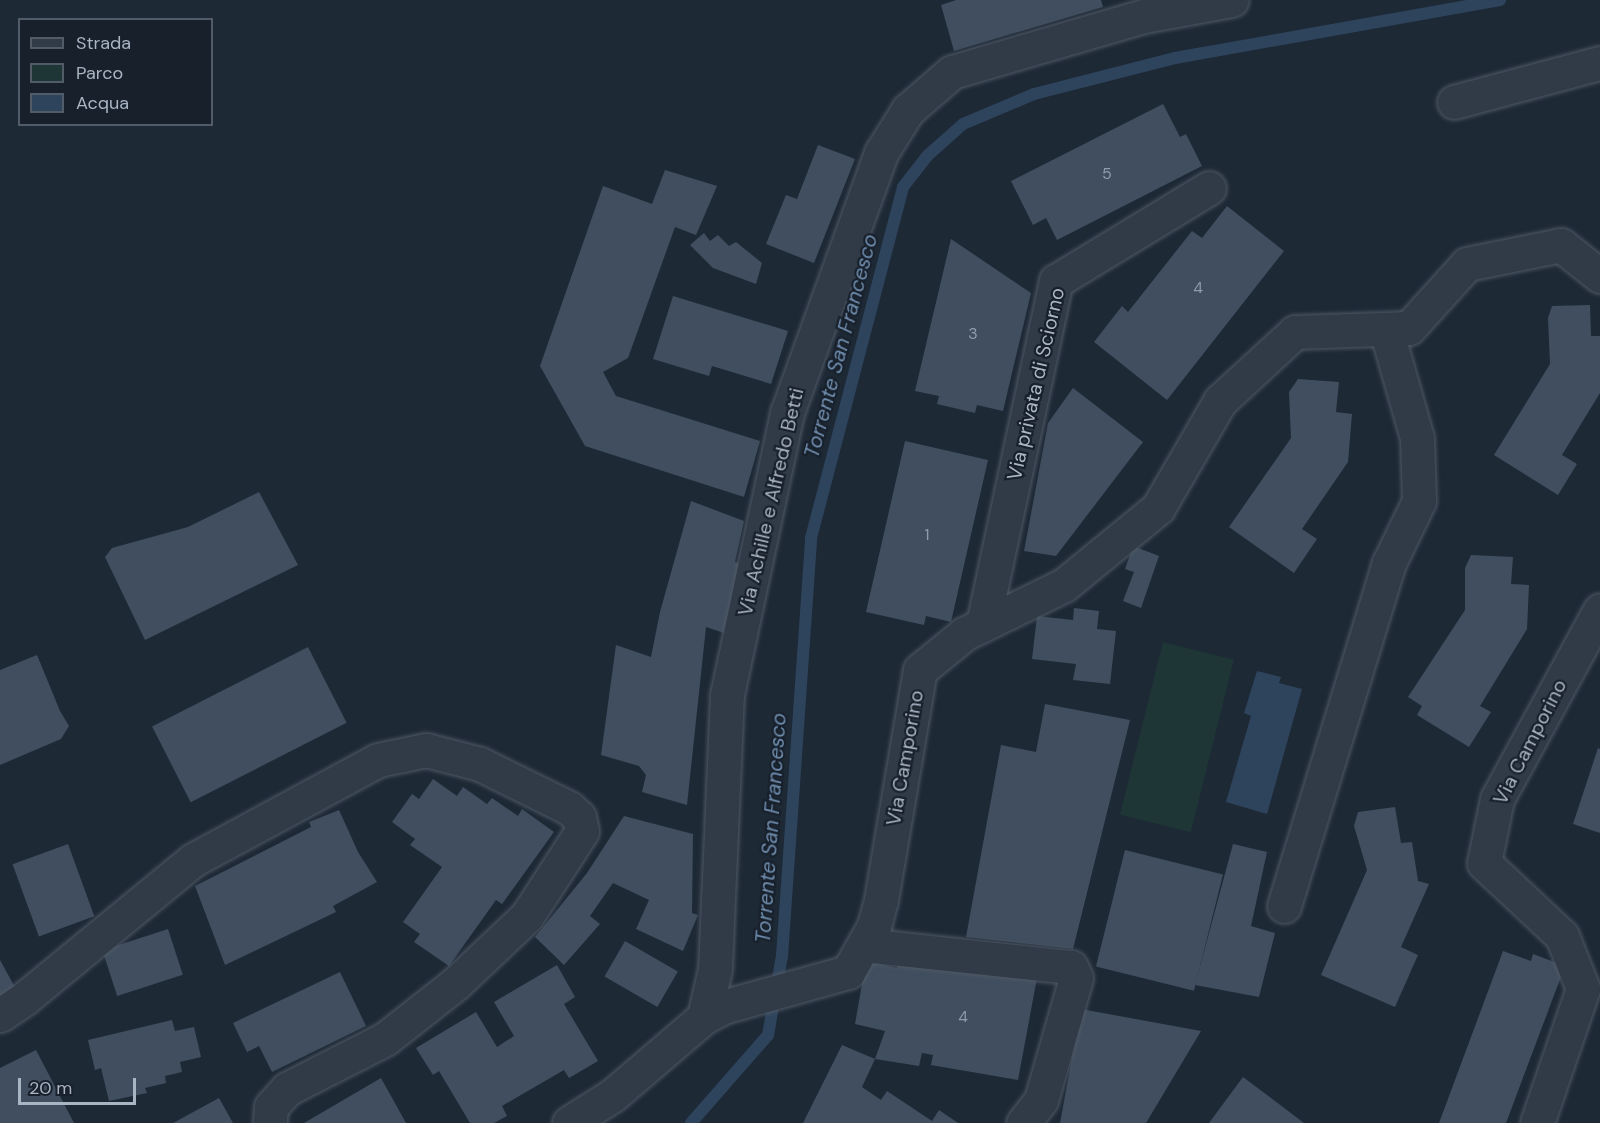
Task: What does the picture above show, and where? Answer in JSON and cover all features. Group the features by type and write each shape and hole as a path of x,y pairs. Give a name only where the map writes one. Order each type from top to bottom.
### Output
{"street":[{"name":"Via Achille e Alfredo Betti","path":"715,1011 727,695 787,414 881,153 908,110 952,72 1142,8 1232,0"},
{"path":"1454,102 1600,63"},
{"name":"Via privata di Sciorno","path":"982,624 1056,281 1209,188"},
{"name":"Via Camporino","path":"715,1011 848,972 874,926 881,900 920,670 964,634 1064,585 1158,508 1220,401 1295,332 1409,328 1467,264 1561,245 1600,276"},
{"path":"1284,906 1388,565 1419,501 1417,438 1386,329"},
{"name":"Via Camporino","path":"1537,1123 1583,989 1562,936 1484,863 1497,799 1600,610"},
{"path":"0,1015 25,998 193,860 378,760 426,750 480,764 569,808 579,817 582,831 527,916 454,984 385,1038 287,1089 271,1107 270,1123"},
{"path":"864,945 1071,967 1076,978 1041,1100 1023,1123"},
{"path":"569,1123 613,1095 715,1011"}],"green space":[{"path":"1163,642 1234,660 1191,832 1120,815"}],"water":[{"path":"1257,671 1281,677 1279,683 1302,689 1267,814 1226,802 1251,716 1244,713"}],"building":[{"path":"956,0 1101,0 1103,7 954,51 941,5"},
{"path":"1163,104 1180,137 1186,134 1202,166 1057,240 1046,218 1033,225 1011,181"},
{"path":"818,145 855,159 814,263 766,244 786,195 797,199"},
{"path":"665,170 717,186 696,235 675,227 628,358 603,372 616,396 760,441 744,497 585,446 540,366 603,186 652,204"},
{"path":"1227,206 1284,251 1167,400 1094,342 1122,306 1128,312 1192,231 1202,238"},
{"path":"704,233 710,241 718,235 729,246 736,242 762,263 756,284 713,268 690,245"},
{"path":"951,239 1031,293 1003,411 977,405 975,413 937,404 939,396 915,391"},
{"path":"673,296 788,331 771,384 712,366 709,376 653,359"},
{"path":"1590,305 1591,336 1600,336 1600,393 1562,455 1577,464 1558,495 1494,455 1550,364 1548,318 1552,306"},
{"path":"1298,379 1339,382 1336,412 1352,414 1348,462 1302,529 1317,539 1294,573 1229,527 1291,438 1289,392"},
{"path":"1073,388 1143,442 1056,556 1024,551 1048,423"},
{"path":"905,441 988,460 951,622 926,616 924,625 866,612"},
{"path":"259,492 298,565 145,640 105,557 112,548 188,527"},
{"path":"691,501 744,521 735,562 739,563 724,633 706,627 687,805 642,792 646,775 639,766 601,755 616,645 651,657 660,612"},
{"path":"1133,546 1159,556 1141,608 1123,601 1134,572 1125,569"},
{"path":"1471,555 1513,557 1511,584 1529,585 1527,629 1480,706 1491,712 1469,747 1417,715 1422,706 1408,697 1465,610 1465,568"},
{"path":"1074,608 1099,611 1097,629 1116,631 1110,684 1073,680 1076,664 1032,659 1037,616 1073,620"},
{"path":"308,647 347,723 191,802 152,726"},
{"path":"37,655 60,711 69,726 61,739 0,765 0,670"},
{"path":"1045,704 1130,720 1073,949 966,937 1001,745 1036,752"},
{"path":"1598,748 1600,749 1600,833 1573,824"},
{"path":"433,779 457,796 463,787 487,804 492,798 518,816 522,809 554,832 502,904 496,900 449,966 414,942 420,934 403,922 442,867 410,845 415,839 392,822 412,794 419,799"},
{"path":"1395,807 1401,843 1412,842 1418,881 1429,884 1401,947 1418,955 1395,1007 1321,975 1367,870 1354,826 1358,812"},
{"path":"339,810 358,852 377,882 333,906 336,912 225,965 195,886 311,827 309,822"},
{"path":"624,816 693,834 692,913 698,915 683,951 636,929 649,900 613,883 590,916 600,924 564,965 535,937 587,873"},
{"path":"68,844 94,916 39,937 13,864"},
{"path":"1233,844 1267,852 1251,926 1275,933 1259,997 1195,985"},
{"path":"1125,850 1223,874 1194,991 1096,966"},
{"path":"168,929 183,975 117,996 102,950"},
{"path":"625,941 678,972 657,1007 604,977"},
{"path":"1503,951 1531,961 1533,954 1565,966 1506,1123 1439,1123"},
{"path":"0,960 18,993 0,1001"},
{"path":"866,961 897,968 898,963 1037,978 1018,1080 931,1065 933,1055 922,1053 919,1066 875,1059 885,1031 855,1024"},
{"path":"557,965 575,997 564,1004 598,1061 569,1078 564,1070 502,1106 507,1116 494,1123 470,1123 439,1071 433,1075 416,1048 476,1012 497,1047 514,1036 494,1002"},
{"path":"340,972 366,1026 272,1072 259,1046 247,1052 233,1023"},
{"path":"1081,1009 1201,1031 1146,1123 1060,1123"},
{"path":"172,1020 175,1031 194,1027 201,1057 180,1062 182,1072 165,1076 166,1083 145,1088 147,1093 109,1101 101,1068 95,1070 88,1040"},
{"path":"842,1045 875,1059 862,1087 881,1100 887,1091 932,1121 939,1110 958,1123 803,1123"},
{"path":"36,1050 74,1123 0,1123 0,1068"},
{"path":"1243,1077 1304,1123 1209,1123"},
{"path":"381,1078 406,1123 304,1123"},
{"path":"219,1098 233,1123 173,1123"}],"waterway":[{"name":"Torrente San Francesco","path":"691,1123 768,1035 782,956 811,538 903,187 927,156 963,124 1034,94 1175,58 1500,0"}]}
